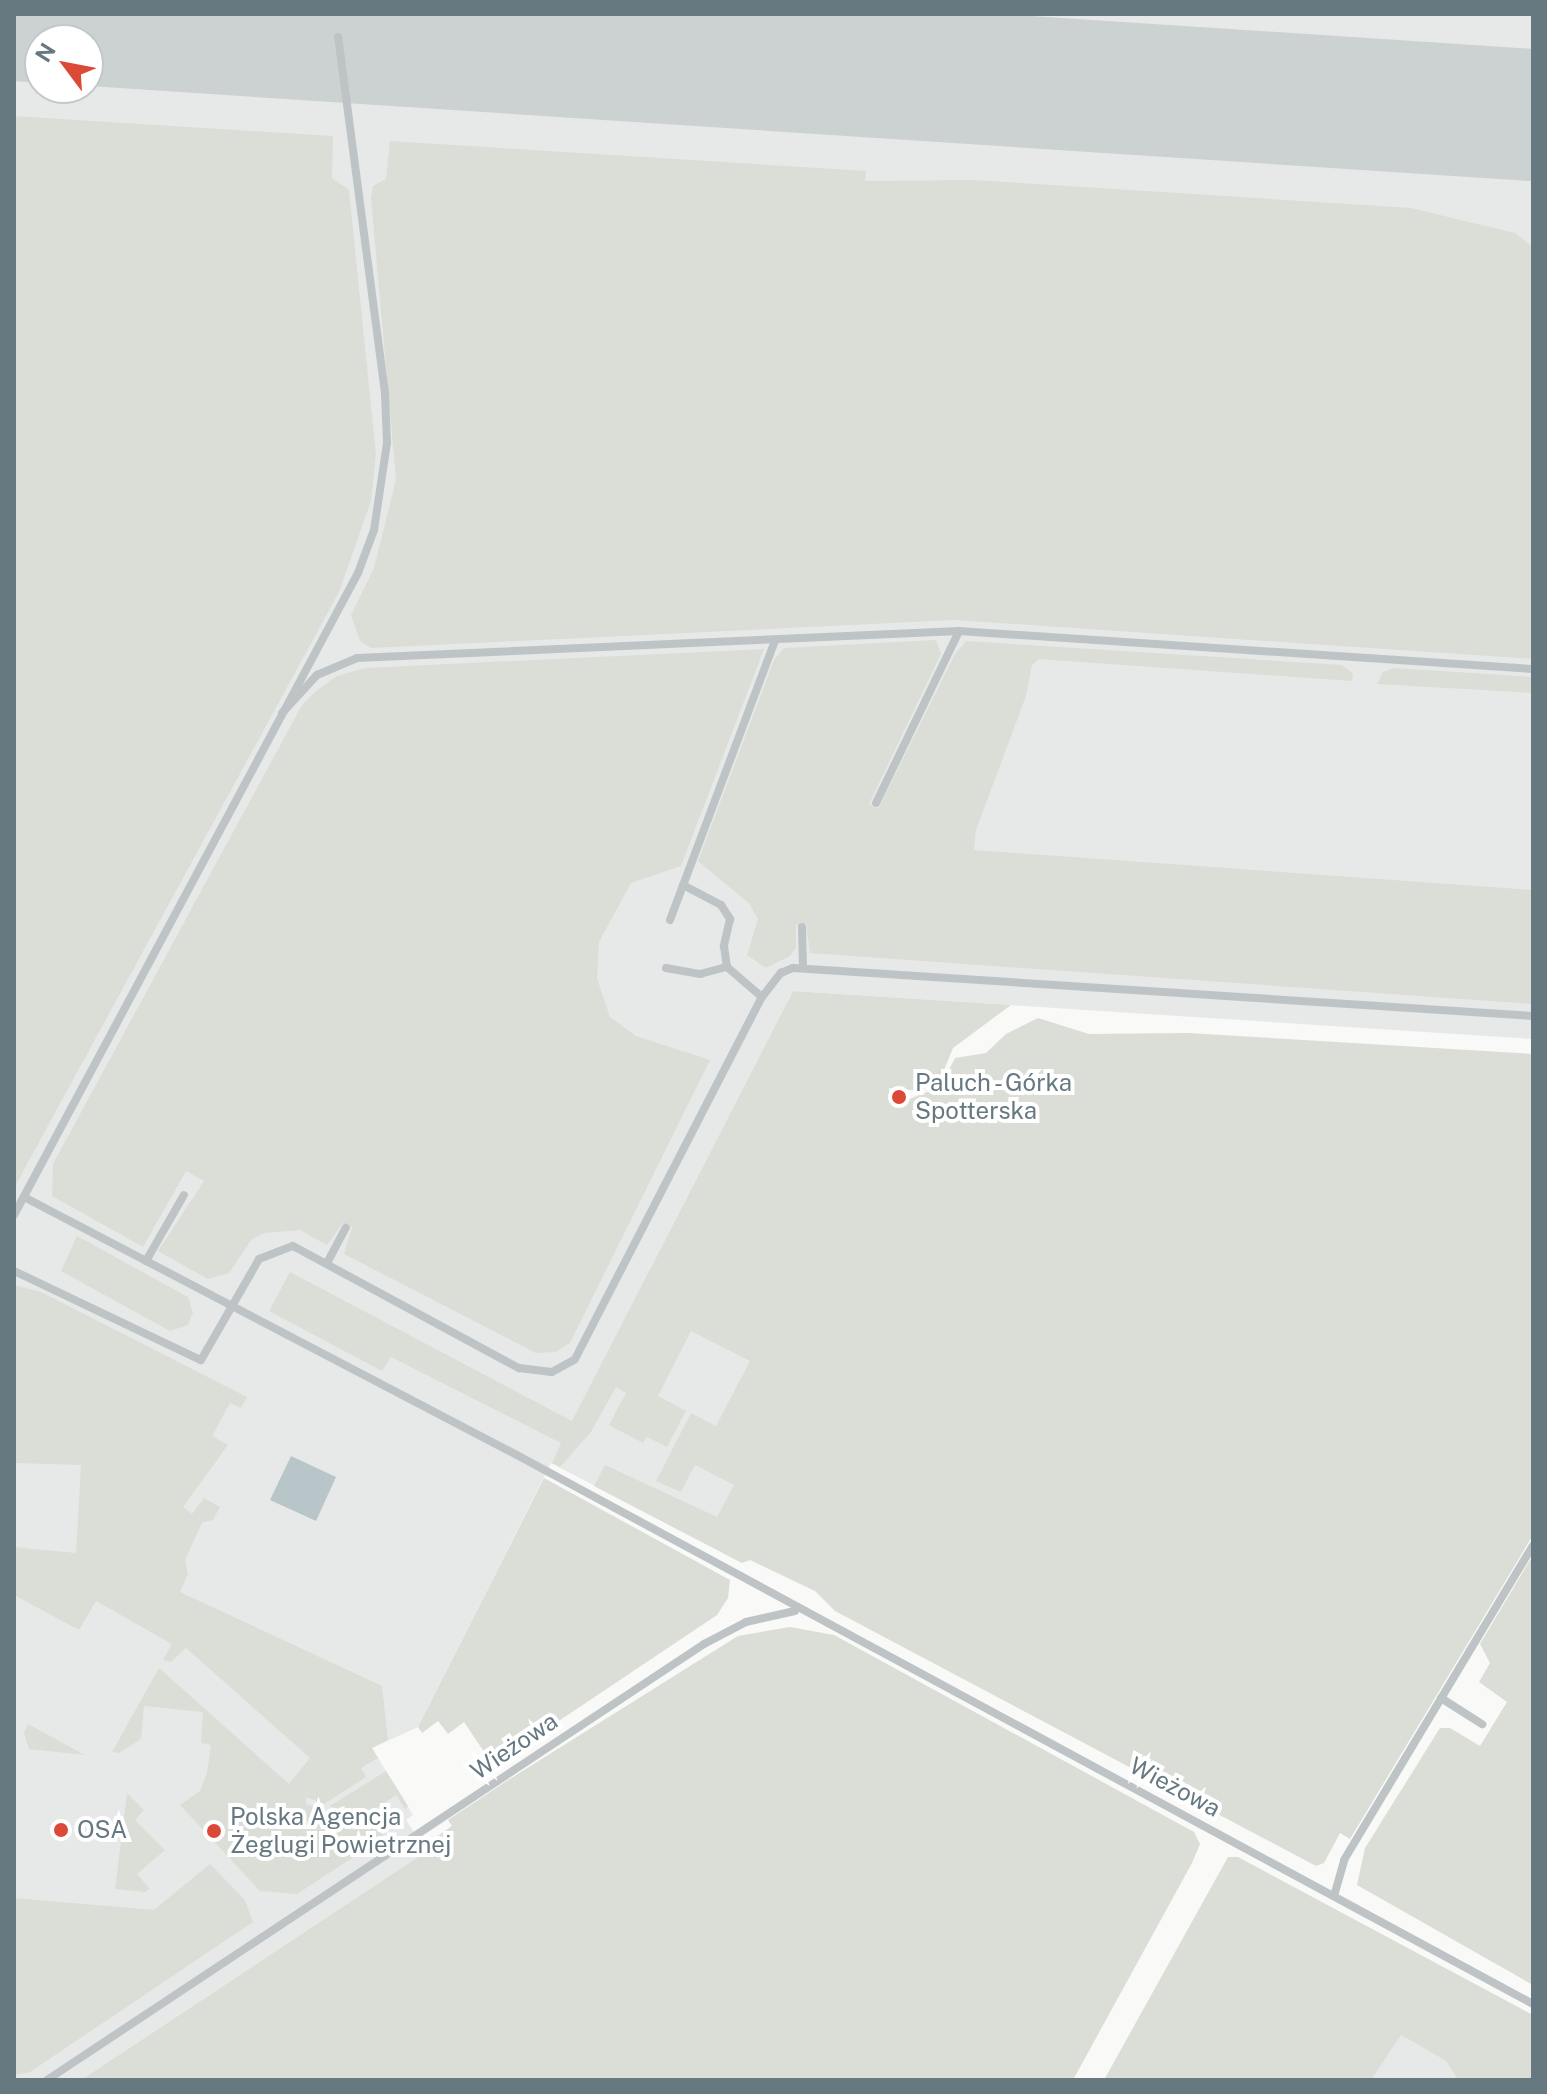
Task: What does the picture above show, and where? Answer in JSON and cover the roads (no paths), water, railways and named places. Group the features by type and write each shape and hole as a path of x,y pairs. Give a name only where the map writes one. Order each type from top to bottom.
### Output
{"lane":[{"path":"14,1215 358,573 374,530 386,456 385,393 338,37"},
{"path":"282,713 317,675 357,658 959,631 1533,669"},
{"path":"876,803 959,631"},
{"path":"670,920 775,640"},
{"path":"683,885 721,905 730,919 724,946 727,967 762,997"},
{"path":"802,927 803,967"},
{"path":"666,968 700,974 727,967"},
{"path":"14,1271 201,1360 259,1259 282,1247 293,1246 519,1368 537,1373 562,1369 575,1359 762,997 781,973 803,967 1533,1016"},
{"path":"146,1261 184,1195"},
{"name":"Wieżowa","path":"24,1197 547,1472 796,1611 848,1634 1533,2004"},
{"path":"327,1263 346,1228"},
{"path":"1334,1896 1344,1860 1533,1545"},
{"name":"Wieżowa","path":"47,2080 727,1630 796,1611"},
{"path":"1441,1698 1482,1724"}],"place":[{"name":"Paluch - Górka Spotterska","path":"899,1097"},
{"name":"OSA","path":"61,1830"},
{"name":"Polska Agencja Żeglugi Powietrznej","path":"214,1831"}]}
